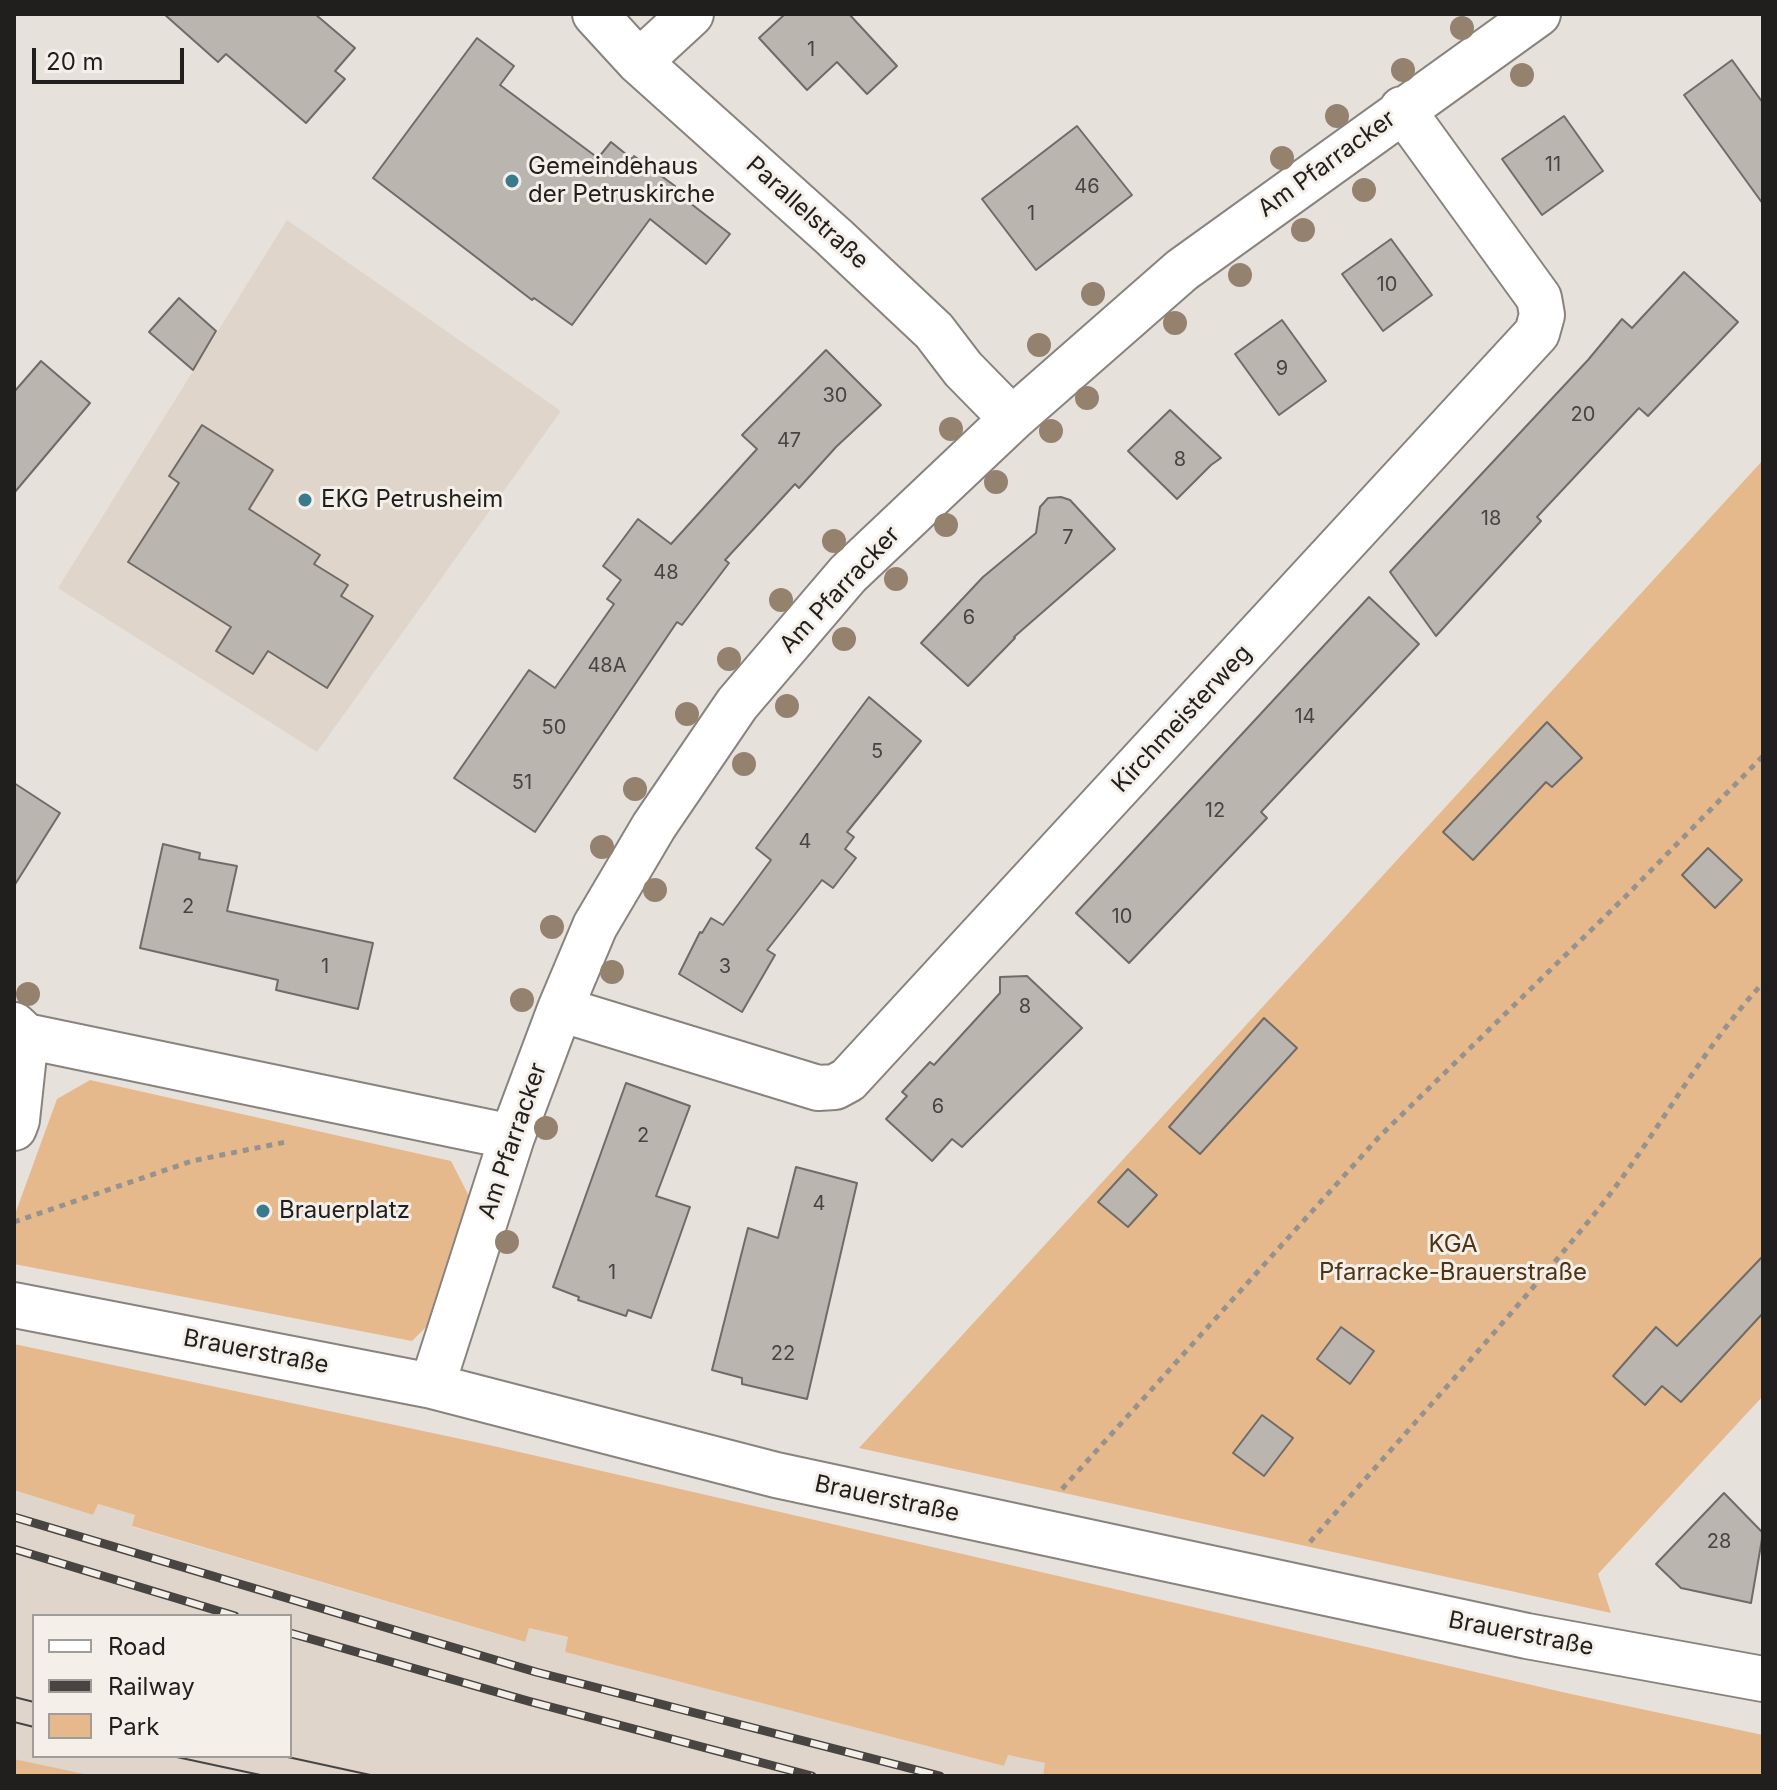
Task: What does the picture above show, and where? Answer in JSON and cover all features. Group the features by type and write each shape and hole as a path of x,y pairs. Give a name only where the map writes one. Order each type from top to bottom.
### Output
{"street":[{"name":"Parallelstraße","path":"595,14 639,62 923,320 963,369 1012,419"},
{"path":"639,62 691,14"},
{"name":"Am Pfarracker","path":"432,1386 512,1137 595,926 654,826 737,704 848,574 1012,419 1182,270 1538,14"},
{"name":"Kirchmeisterweg","path":"560,1009 818,1088 835,1087 848,1080 1537,333 1542,315 1539,298 1402,109"},
{"path":"14,1128 17,1120 20,1031 512,1137"},
{"name":"Brauerstraße","path":"14,1305 432,1386 776,1475 1527,1636 1763,1679"}],"path":[{"path":"1060,1491 1379,1137 1625,897 1763,756"},
{"path":"1308,1545 1592,1217 1636,1159 1692,1074 1763,983"},
{"path":"14,1222 192,1161 296,1140"}],"shaded area":[{"name":"EKG Petrusheim","path":"287,220 561,411 317,752 58,588"},
{"path":"14,1490 93,1515 97,1504 135,1515 133,1527 524,1642 528,1627 569,1638 565,1652 1004,1766 1007,1755 1046,1763 1043,1774 1049,1776 94,1776 14,1759"}],"green space":[{"name":"KGA Pfarracke-Brauerstraße","path":"1763,460 1763,1396 1598,1574 1611,1613 859,1448"},
{"path":"90,1080 451,1161 472,1202 430,1323 412,1341 14,1264 14,1217 57,1099"},
{"path":"14,1344 489,1445 1571,1694 1763,1735 1763,1776 1049,1776 1043,1775 1045,1763 1008,1755 1004,1766 565,1652 568,1637 529,1628 525,1642 132,1526 135,1515 98,1504 93,1515 14,1490"},
{"path":"14,1759 94,1776 14,1776"}],"building":[{"path":"164,14 315,14 355,48 335,71 345,79 306,123 226,54 218,62"},
{"path":"785,14 849,14 897,66 867,94 837,62 807,90 759,38"},
{"path":"477,38 514,66 500,85 598,158 611,142 632,159 634,156 675,186 672,189 730,234 706,264 650,219 572,325 534,298 532,300 373,178"},
{"path":"1732,60 1763,103 1763,204 1684,95"},
{"path":"1564,116 1603,171 1542,215 1502,159"},
{"path":"1077,126 1132,195 1036,270 982,199"},
{"path":"1391,239 1432,295 1383,331 1342,274"},
{"path":"1684,272 1738,322 1648,416 1639,408 1537,517 1541,521 1436,636 1390,572 1588,360 1622,319 1632,328"},
{"path":"179,298 216,331 193,370 149,332"},
{"path":"1282,320 1326,381 1279,415 1235,354"},
{"path":"826,350 881,405 836,447 799,488 795,484 725,560 729,563 682,625 677,622 535,832 454,778 529,670 555,688 614,604 607,599 621,580 603,566 638,519 671,544 757,449 742,435"},
{"path":"41,361 90,403 14,493 14,392"},
{"path":"1170,410 1221,458 1177,499 1128,451"},
{"path":"202,425 273,470 249,509 320,555 314,564 348,585 341,596 373,616 327,688 268,651 253,674 216,651 231,627 128,562 179,483 169,476"},
{"path":"1048,498 1070,500 1115,549 1014,637 968,686 921,643 983,577 1036,533 1040,507"},
{"path":"1369,597 1419,644 1261,812 1267,818 1129,963 1076,913"},
{"path":"869,697 921,741 847,832 854,837 845,849 856,858 833,888 822,880 767,950 775,955 742,1012 679,974 700,932 711,918 723,925 771,860 756,848"},
{"path":"1547,722 1582,758 1552,787 1546,782 1473,860 1443,832"},
{"path":"14,783 60,813 14,886"},
{"path":"163,844 200,853 199,859 237,866 227,911 373,943 358,1009 276,990 278,980 140,948"},
{"path":"1708,848 1742,880 1715,908 1682,875"},
{"path":"1027,976 1082,1028 962,1147 952,1139 932,1161 886,1119 907,1096 902,1092 930,1062 934,1065 1000,993 1000,977"},
{"path":"1264,1018 1297,1048 1200,1154 1169,1127"},
{"path":"626,1083 690,1106 656,1196 690,1207 651,1318 628,1310 626,1316 578,1300 579,1297 553,1287"},
{"path":"796,1167 857,1183 807,1399 742,1384 742,1378 712,1370 748,1228 778,1238"},
{"path":"1128,1169 1157,1195 1128,1227 1098,1202"},
{"path":"1763,1256 1763,1313 1681,1402 1662,1386 1645,1405 1613,1376 1656,1327 1677,1346"},
{"path":"1341,1327 1374,1351 1350,1384 1317,1359"},
{"path":"1262,1415 1293,1438 1264,1476 1233,1453"},
{"path":"1724,1493 1763,1533 1751,1603 1681,1588 1656,1564"}],"tram line":[{"path":"14,1697 32,1702"},
{"path":"14,1722 32,1726"},
{"path":"181,1758 265,1776"},
{"path":"292,1758 375,1776"}],"railway":[{"path":"14,1517 536,1672 940,1776"},
{"path":"14,1549 228,1614"},
{"path":"292,1634 528,1701 812,1776"}],"place":[{"name":"Gemeindehaus der Petruskirche","path":"512,181"},
{"name":"EKG Petrusheim","path":"305,500"},
{"name":"Brauerplatz","path":"263,1211"}]}
